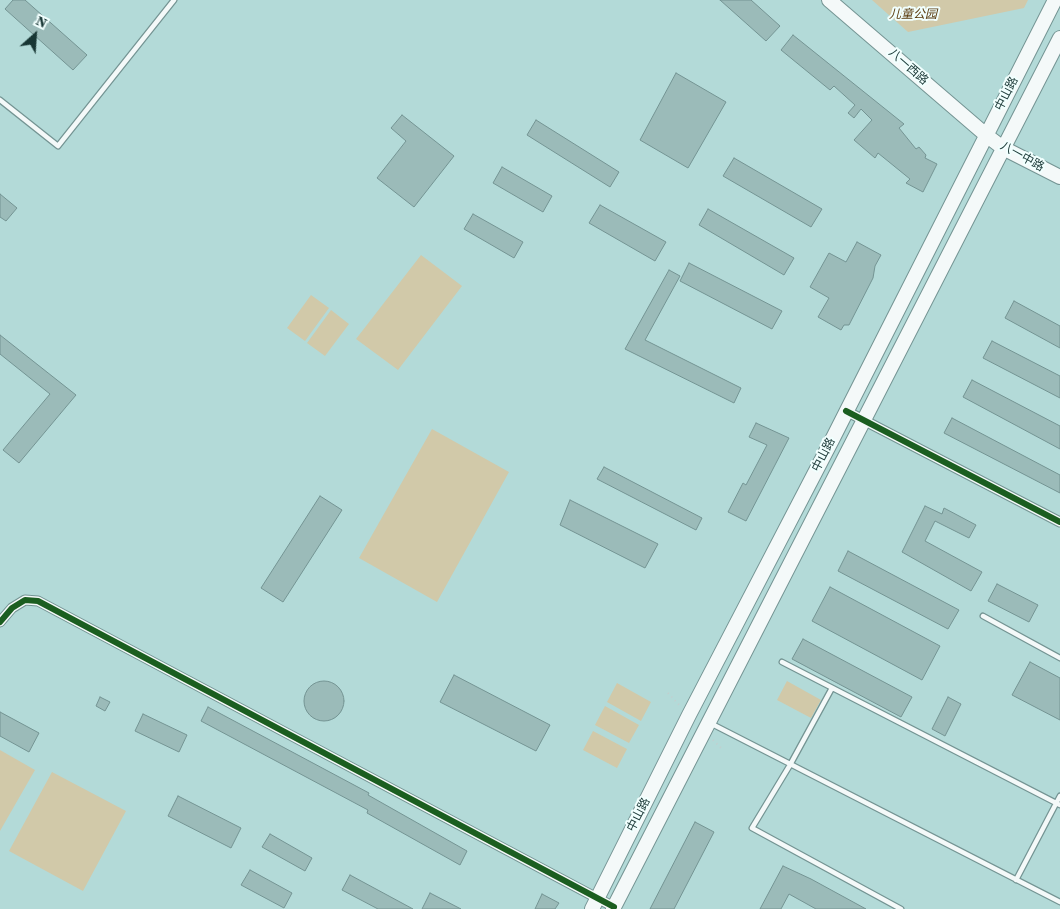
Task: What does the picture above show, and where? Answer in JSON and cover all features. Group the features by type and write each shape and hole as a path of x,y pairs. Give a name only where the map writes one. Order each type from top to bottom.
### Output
{"main road":[{"name":"八一西路","path":"829,0 986,135"},
{"name":"中山路","path":"595,903 684,724 1055,0"},
{"name":"中山路","path":"613,908 1060,38"},
{"name":"八一中路","path":"986,135 1004,148 1060,177"}],"street":[{"path":"846,411 1060,522"},
{"path":"0,622 12,608 25,600 38,601 595,903 613,908"}],"lane":[{"path":"0,100 58,146 174,0"},
{"path":"983,616 1060,658"},
{"path":"782,662 1058,804"},
{"path":"832,688 790,765 752,828 901,909"},
{"path":"709,722 1060,902"},
{"path":"1016,880 1058,804 1060,796"}],"green space":[{"name":"儿童公园","path":"872,0 1028,0 1024,8 908,32"},
{"path":"421,255 462,286 398,370 356,339"},
{"path":"311,295 329,308 305,341 287,328"},
{"path":"331,310 349,324 325,356 307,343"},
{"path":"432,429 509,472 437,602 359,558"},
{"path":"787,681 821,700 811,718 777,700"},
{"path":"617,683 651,702 641,721 607,702"},
{"path":"605,706 639,725 629,743 595,725"},
{"path":"593,731 627,749 617,768 583,750"},
{"path":"0,750 35,770 0,831"},
{"path":"52,772 126,811 83,891 9,851"}],"building":[{"path":"13,0 25,0 87,55 73,70 5,9"},
{"path":"720,0 751,0 780,26 766,41"},
{"path":"793,35 904,124 899,128 916,149 919,147 926,155 925,158 937,164 923,192 906,183 910,179 878,153 875,158 854,140 872,120 861,109 854,118 848,113 855,105 834,86 830,90 781,50"},
{"path":"676,73 726,102 688,168 640,140"},
{"path":"402,115 454,156 414,207 377,178 406,141 391,128"},
{"path":"536,120 619,172 610,187 527,135"},
{"path":"734,158 822,209 811,227 723,176"},
{"path":"502,167 552,196 543,212 493,183"},
{"path":"0,194 17,208 6,221 0,217"},
{"path":"600,205 666,242 655,261 589,223"},
{"path":"708,209 794,258 784,275 699,225"},
{"path":"473,214 523,242 514,258 464,229"},
{"path":"857,242 881,255 875,266 873,278 849,325 844,325 841,330 818,317 829,298 810,287 829,253 846,262"},
{"path":"689,263 782,311 772,329 680,281"},
{"path":"669,270 680,276 645,340 741,388 734,403 625,349"},
{"path":"1014,301 1060,326 1060,348 1005,318"},
{"path":"0,335 76,395 19,463 3,450 50,394 0,354"},
{"path":"992,341 1060,376 1060,398 983,358"},
{"path":"972,380 1060,426 1060,449 963,397"},
{"path":"952,418 1060,475 1060,493 944,433"},
{"path":"756,423 789,438 746,521 728,512 743,483 746,485 767,445 749,437"},
{"path":"604,467 702,518 696,530 597,479"},
{"path":"320,496 342,510 283,602 261,588"},
{"path":"570,500 658,544 645,568 560,525"},
{"path":"925,506 942,514 944,508 976,525 969,538 935,521 925,541 982,572 971,591 902,552"},
{"path":"848,551 959,610 948,629 838,571"},
{"path":"997,584 1038,605 1029,622 988,601"},
{"path":"830,587 940,646 922,680 812,621"},
{"path":"803,639 912,697 901,717 792,659"},
{"path":"1030,662 1060,678 1060,720 1012,695"},
{"path":"454,675 550,725 536,751 440,702"},
{"path":"324,681 338,687 344,701 338,715 324,721 310,715 304,701 310,687"},
{"path":"100,697 110,702 105,711 96,706"},
{"path":"948,697 961,704 945,736 932,729"},
{"path":"208,707 369,793 368,795 467,851 460,865 367,813 368,810 201,721"},
{"path":"0,712 39,733 29,752 0,736"},
{"path":"143,714 187,735 179,752 135,731"},
{"path":"178,796 241,828 231,848 168,816"},
{"path":"695,822 714,832 674,909 650,909"},
{"path":"270,834 312,858 305,871 262,847"},
{"path":"783,866 866,909 816,909 789,894 781,909 760,909"},
{"path":"250,870 292,893 284,908 241,885"},
{"path":"350,875 413,909 378,909 342,890"},
{"path":"430,893 461,909 422,909"},
{"path":"542,894 559,903 555,909 535,909"}],"cycle path":[{"path":"846,411 1060,522"},
{"path":"0,622 12,608 25,600 38,601 614,907"}]}
